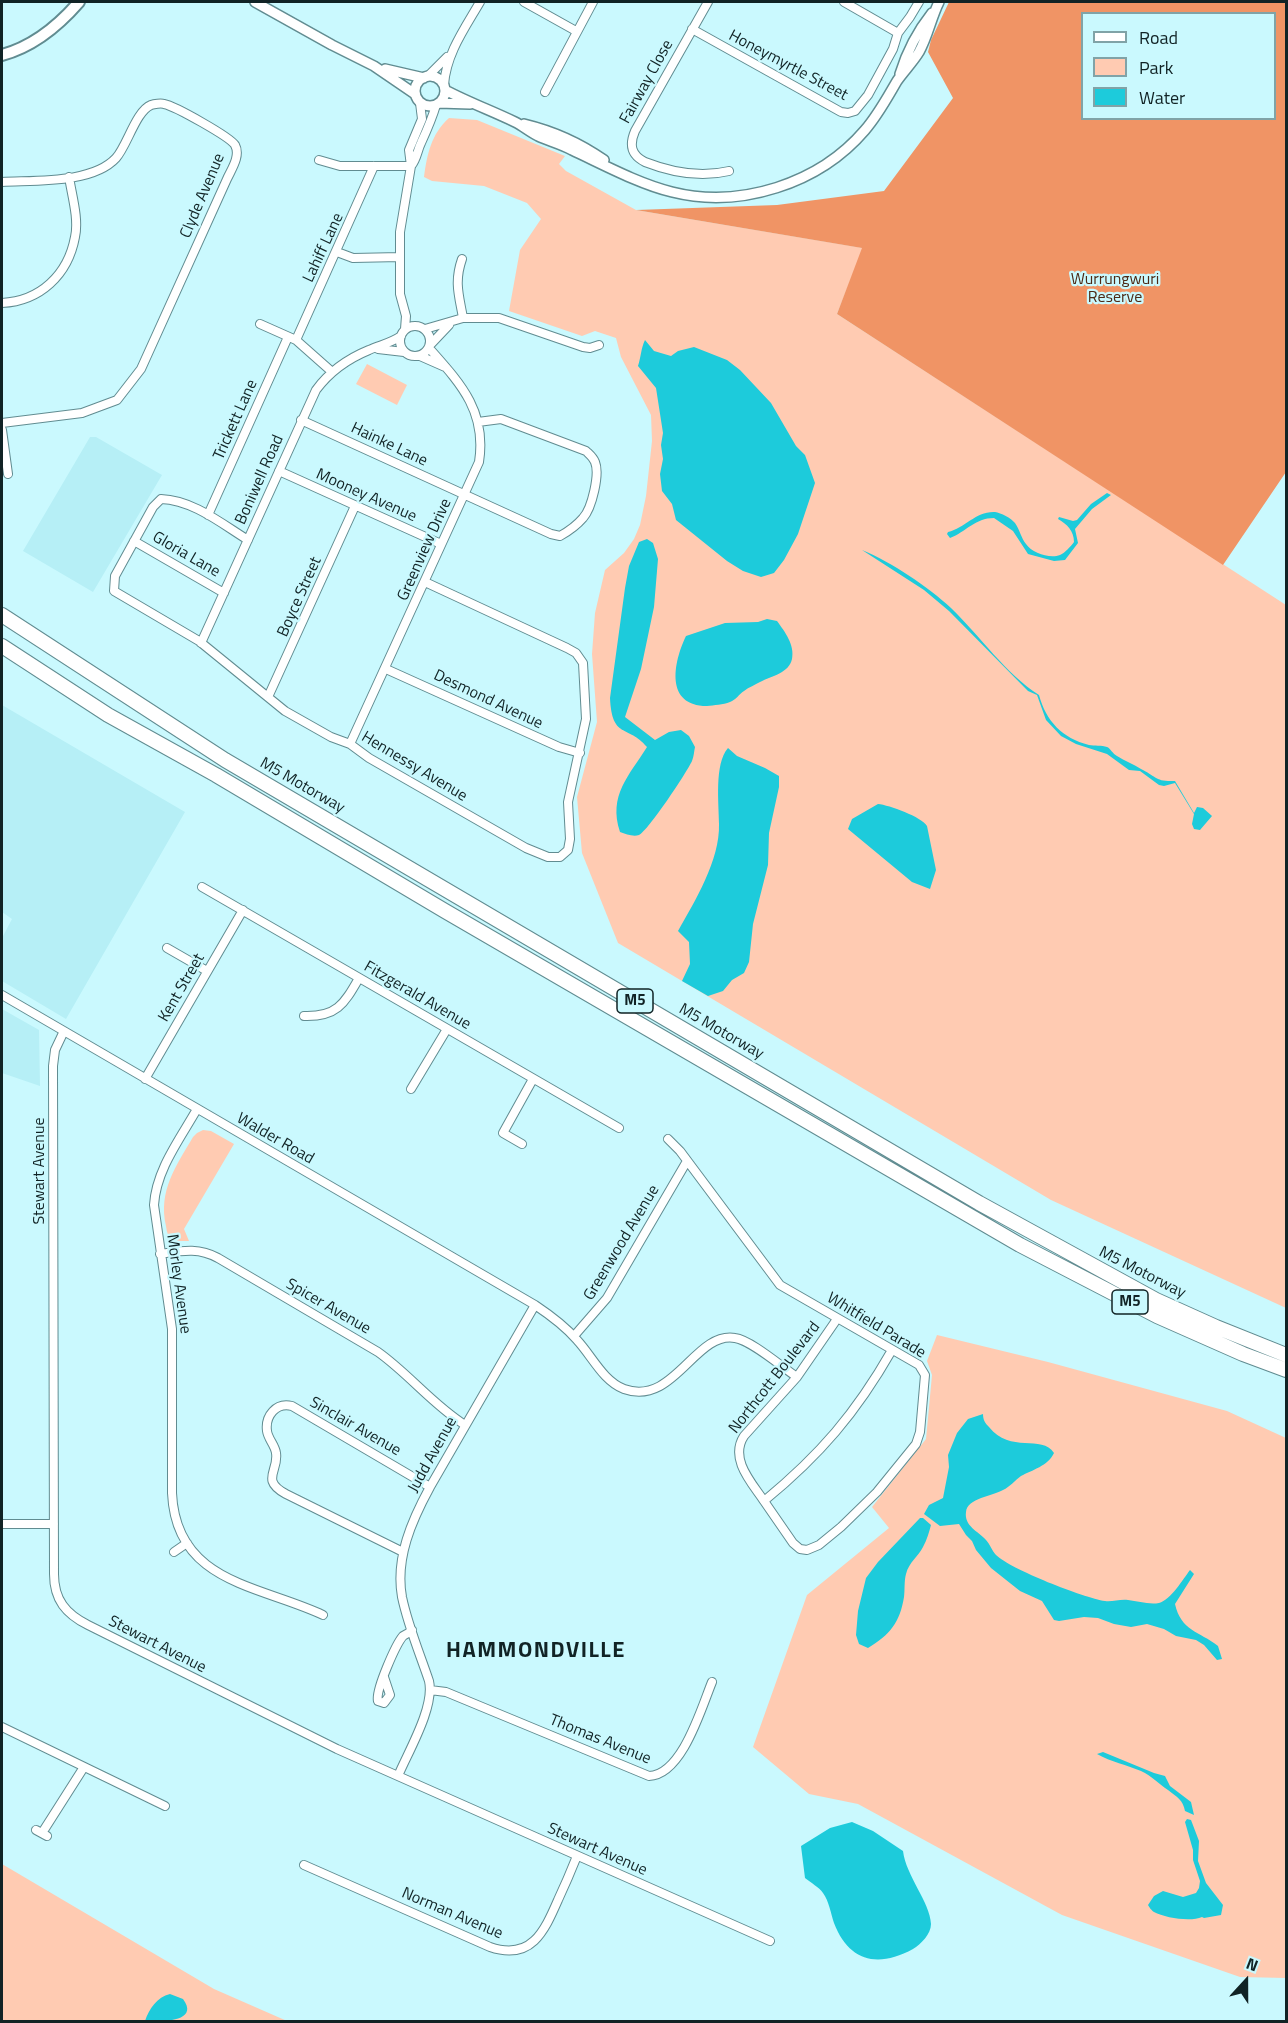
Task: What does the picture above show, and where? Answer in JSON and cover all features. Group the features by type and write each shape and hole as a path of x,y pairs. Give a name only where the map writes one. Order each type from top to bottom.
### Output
{"highway":[{"name":"M5 Motorway","path":"2,615 225,760 979,1203 1136,1289 1216,1327 1287,1355"},
{"name":"M5 Motorway","path":"2,646 108,715 216,775 445,911 1020,1245 1157,1316 1242,1354 1287,1370"}],"main road":[{"path":"2,55 51,30 79,2"}],"street":[{"path":"255,2 375,66 406,75 437,78 444,88 472,105 515,122 538,136 653,187 684,195 735,196 777,188 816,170 851,145 879,111 898,80 909,48 937,5"},
{"path":"411,166 428,132 437,104 445,95 445,73 451,54 480,2"},
{"path":"524,2 576,31"},
{"path":"545,92 593,2"},
{"name":"Fairway Close","path":"708,2 634,131 631,143 632,150 639,159 645,162 687,174 703,175 729,171"},
{"path":"844,2 898,33 919,2"},
{"name":"Honeymyrtle Street","path":"692,29 831,106 848,113 859,108 868,95 893,50 898,33"},
{"path":"404,352 400,345 406,316 400,294 400,257 402,216 411,166 408,153 422,119 416,84 451,54"},
{"path":"375,66 427,106 472,105"},
{"name":"Clyde Avenue","path":"2,182 69,177 100,170 117,157 141,114 148,106 163,103 230,138 237,151 236,160 141,369 117,400 82,413 2,423"},
{"path":"319,160 340,166 411,166"},
{"name":"Lahiff Lane","path":"292,339 337,252 374,166"},
{"path":"2,303 32,296 51,285 66,264 76,236 69,177"},
{"path":"337,252 353,258 400,257"},
{"path":"462,259 456,284 463,318"},
{"path":"406,316 430,336 430,346"},
{"path":"403,333 463,318 500,318 583,347 590,348 599,345"},
{"path":"370,349 420,356 452,322"},
{"path":"260,324 292,339 331,371"},
{"name":"Boniwell Road","path":"201,643 316,390 331,371 370,349 393,341 403,333"},
{"name":"Trickett Lane","path":"208,515 292,339"},
{"name":"Greenview Drive","path":"350,744 479,462 481,446 478,422 468,396 459,381 430,346"},
{"name":"Greenview Drive","path":"420,356 446,367"},
{"name":"Hainke Lane","path":"301,420 551,534 560,536 583,518 591,502 596,465 594,459 586,451 501,418 478,422"},
{"path":"2,430 8,474"},
{"name":"Mooney Avenue","path":"279,471 441,544"},
{"name":"Hennessy Avenue","path":"248,540 208,515 174,499 161,498 153,507 115,576 114,591 201,643 285,711 331,737 350,744 369,758 516,843 548,857 560,857 568,850 570,839 568,802 586,719 583,663 576,653 425,582"},
{"name":"Boyce Street","path":"268,697 355,506"},
{"name":"Gloria Lane","path":"134,541 224,593"},
{"name":"Desmond Avenue","path":"386,669 558,747 580,753"},
{"name":"Fitzgerald Avenue","path":"202,887 619,1128"},
{"name":"Kent Street","path":"145,1079 243,910"},
{"path":"167,948 207,971"},
{"path":"304,1016 320,1016 335,1010 345,1001 359,978"},
{"name":"Walder Road","path":"2,995 535,1305 574,1336 610,1381 631,1391 646,1391 663,1386 704,1349 731,1337 747,1342 797,1377"},
{"path":"411,1089 447,1029"},
{"name":"Stewart Avenue","path":"64,1031 55,1050 53,1066 55,1587 62,1605 70,1615 298,1730 770,1941"},
{"path":"522,1144 503,1134 533,1079"},
{"name":"Morley Avenue","path":"198,1109 165,1165 156,1190 154,1215 172,1329 173,1503 177,1522 186,1543 203,1563 226,1578 323,1615"},
{"name":"Whitfield Parade","path":"668,1139 780,1285 922,1368 926,1380 920,1437 885,1483 819,1545 807,1550 800,1549 793,1543 764,1501"},
{"name":"Greenwood Avenue","path":"574,1336 607,1298 687,1161"},
{"name":"Spicer Avenue","path":"160,1254 191,1250 205,1252 218,1258 378,1352 410,1377 445,1411 465,1425"},
{"name":"Judd Avenue","path":"398,1776 428,1708 430,1690 402,1594 401,1577 404,1552 412,1523 430,1487 535,1305"},
{"name":"Northcott Boulevard","path":"764,1501 743,1467 739,1444 797,1377 837,1319"},
{"path":"764,1501 806,1465 842,1426 870,1388 892,1350"},
{"name":"Sinclair Avenue","path":"404,1552 276,1487 272,1473 276,1452 267,1432 270,1415 282,1405 292,1406 430,1487"},
{"path":"2,1524 54,1524"},
{"path":"174,1552 186,1543"},
{"path":"384,1677 402,1638 412,1630"},
{"name":"Thomas Avenue","path":"430,1690 446,1692 649,1776 662,1773 669,1768 683,1748 712,1682"},
{"path":"2,1727 165,1806"},
{"path":"42,1833 84,1767"},
{"name":"Norman Avenue","path":"304,1865 490,1947 508,1951 527,1947 540,1936 578,1856"}],"shaded area":[{"path":"90,437 96,437 162,475 93,592 23,551"},
{"path":"2,705 185,812 66,1019 2,981 2,938 12,919 2,912"},
{"path":"2,1009 39,1030 40,1086 2,1073"}],"green space":[{"name":"Wurrungwuri Reserve","path":"949,2 1286,2 1286,472 1223,565 837,314 862,248 636,210 777,205 884,191 953,98 928,52 931,40"},
{"path":"449,118 477,120 565,156 559,164 566,171 636,210 863,248 837,314 1286,605 1286,1308 1051,1200 618,943 582,853 577,797 597,722 592,654 595,613 605,570 624,553 640,525 646,496 652,441 651,415 621,357 616,338 595,331 582,336 509,311 520,250 541,219 527,203 484,186 432,181 424,177 428,153 434,138"},
{"path":"367,364 407,385 397,405 356,384"},
{"path":"203,1130 211,1131 234,1144 184,1229 189,1241 175,1241 167,1233 164,1201 175,1169 193,1137"},
{"path":"937,1335 1048,1362 1227,1411 1286,1438 1286,1978 1240,1977 1062,1915 858,1804 809,1794 753,1747 807,1595 889,1528 872,1507 926,1439 932,1375 927,1361"},
{"path":"2,1864 214,1989 287,2021 2,2022"}],"water":[{"path":"645,340 654,351 671,356 678,351 694,347 727,360 740,370 771,403 796,446 805,455 815,483 798,534 774,573 761,577 743,571 676,520 672,504 662,491 660,474 663,459 661,445 663,433 656,388 638,366"},
{"path":"1107,493 1111,495 1092,509 1075,529 1078,543 1065,560 1054,561 1028,554 1013,531 994,518 981,520 950,538 947,534 982,514 995,512 1013,521 1024,542 1032,550 1046,556 1060,555 1074,542 1074,538 1067,526 1058,519 1059,517 1077,520 1091,504"},
{"path":"647,539 653,543 658,559 654,607 641,669 625,717 655,740 669,732 681,730 689,736 695,747 692,761 667,801 644,831 634,836 620,832 617,807 622,786 647,747 618,726 611,711 610,698 629,566 639,542"},
{"path":"862,550 886,561 931,591 951,608 1015,676 1039,695 1046,713 1063,733 1079,742 1107,747 1117,756 1159,779 1175,781 1194,813 1197,807 1203,808 1212,816 1200,830 1194,829 1192,824 1194,814 1175,783 1159,785 1140,771 1129,770 1107,754 1076,744 1061,736 1046,720 1037,695 1028,691 949,611 924,590"},
{"path":"767,619 777,621 791,644 793,654 787,668 748,688 727,703 707,706 694,704 684,699 678,691 676,670 686,636 725,623 758,622"},
{"path":"728,748 737,756 779,776 779,787 769,833 768,865 753,924 749,962 744,973 732,980 723,991 708,996 682,981 690,964 689,942 678,931 705,880 715,852 719,824 719,774"},
{"path":"878,804 905,812 927,826 936,870 930,889 912,882 848,829 852,819"},
{"path":"983,1414 985,1423 1006,1440 1042,1445 1054,1453 1044,1464 1021,1476 1006,1489 976,1500 967,1507 967,1521 996,1555 1016,1568 1048,1582 1081,1595 1105,1601 1159,1603 1172,1594 1190,1570 1194,1574 1175,1604 1178,1613 1192,1630 1218,1646 1222,1659 1217,1660 1204,1645 1196,1640 1176,1636 1164,1629 1147,1624 1131,1627 1098,1618 1084,1617 1054,1620 1042,1601 1020,1591 991,1568 959,1524 940,1526 924,1514 929,1505 943,1498 949,1467 948,1455 957,1433 968,1419"},
{"path":"920,1518 931,1525 921,1551 907,1570 900,1614 888,1633 868,1648 859,1644 856,1635 858,1611 866,1578"},
{"path":"1103,1752 1165,1776 1170,1786 1191,1802 1194,1815 1185,1811 1179,1799 1149,1775 1097,1754"},
{"path":"1187,1819 1191,1820 1199,1841 1198,1861 1206,1883 1223,1905 1221,1915 1178,1919 1154,1912 1148,1905 1154,1896 1163,1891 1183,1897 1196,1893 1199,1888 1200,1881 1185,1822"},
{"path":"852,1822 873,1831 903,1851 908,1870 927,1907 931,1928 922,1942 900,1955 877,1959 866,1958 856,1953 840,1936 823,1893 805,1878 801,1846 830,1828"},
{"path":"170,1994 183,1999 187,2007 186,2013 182,2017 167,2021 145,2021 154,2004"}],"district":[{"name":"HAMMONDVILLE","path":"536,1652"}]}
